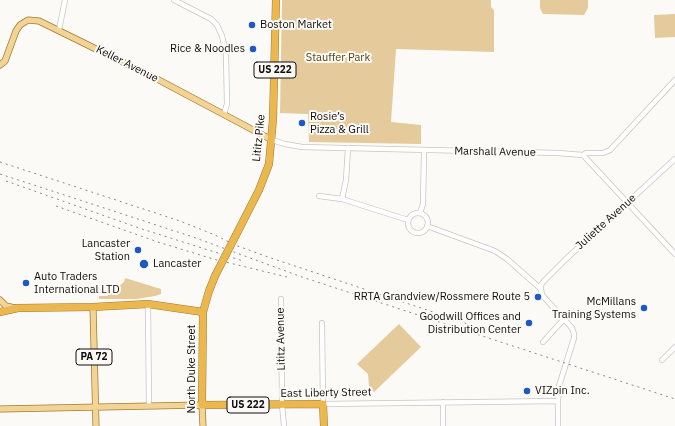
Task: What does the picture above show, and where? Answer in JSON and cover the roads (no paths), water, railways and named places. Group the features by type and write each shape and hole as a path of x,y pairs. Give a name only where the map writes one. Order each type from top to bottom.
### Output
{"highway":[{"name":"Lititz Pike","path":"203,312 215,276 259,190 269,164 272,140 276,0"},
{"path":"0,312 18,308 93,307 148,304 203,312"},
{"name":"North Duke Street","path":"202,405 203,312"},
{"path":"323,404 324,426"},
{"name":"East Liberty Street","path":"202,405 323,404"}],"main road":[{"name":"Keller Avenue","path":"0,65 5,61 16,31 24,22 31,20 39,21 224,114 272,140"},
{"path":"0,300 6,306 18,308"},
{"name":"PA 72","path":"93,307 96,426"},
{"name":"East Liberty Street","path":"0,409 202,405"},
{"name":"North Duke Street","path":"202,405 203,426"}],"street":[{"path":"59,30 65,0"},
{"path":"174,0 211,19 217,25 222,36 226,53 227,104 224,114"},
{"name":"Marshall Avenue","path":"272,140 293,146 424,151 558,153 583,155 586,152 602,153 610,150 675,80"},
{"path":"342,199 346,180 348,148"},
{"path":"420,213 423,204 424,151"},
{"path":"583,155 675,254"},
{"name":"Juliette Avenue","path":"540,289 544,281 566,259 675,159"},
{"path":"319,196 342,199 408,220"},
{"path":"420,213 425,215 428,220 427,226 421,232 415,232 409,227 408,220 414,214 420,213"},
{"path":"427,226 496,251 508,259 540,289 542,295 572,328 574,336 562,376 558,401 558,426"},
{"name":"Lititz Avenue","path":"281,299 282,404 284,426"},
{"path":"148,304 150,406"},
{"path":"543,342 564,319"},
{"path":"322,323 323,404"},
{"path":"662,360 675,347"},
{"name":"East Liberty Street","path":"323,404 558,401"},
{"path":"443,402 443,426"}],"railway":[{"path":"0,162 180,221 235,245 268,257 478,328"},
{"path":"0,174 193,237 302,277 675,399"},
{"path":"6,181 142,229 243,261"},
{"path":"56,206 158,242 213,259 287,277"}],"place":[{"name":"Boston Market","path":"252,25"},
{"name":"Rice & Noodles","path":"253,49"},
{"name":"Rosie’s Pizza & Grill","path":"302,123"},
{"name":"Lancaster Station","path":"138,250"},
{"name":"Lancaster","path":"144,264"},
{"name":"Auto Traders International LTD","path":"26,283"},
{"name":"RRTA Grandview/Rossmere Route 5","path":"538,297"},
{"name":"McMillans Training Systems","path":"644,308"},
{"name":"Goodwill Offices and Distribution Center","path":"529,323"},
{"name":"VIZpin Inc.","path":"527,391"}],"park label":[{"name":"Stauffer Park","path":"338,58"}]}
